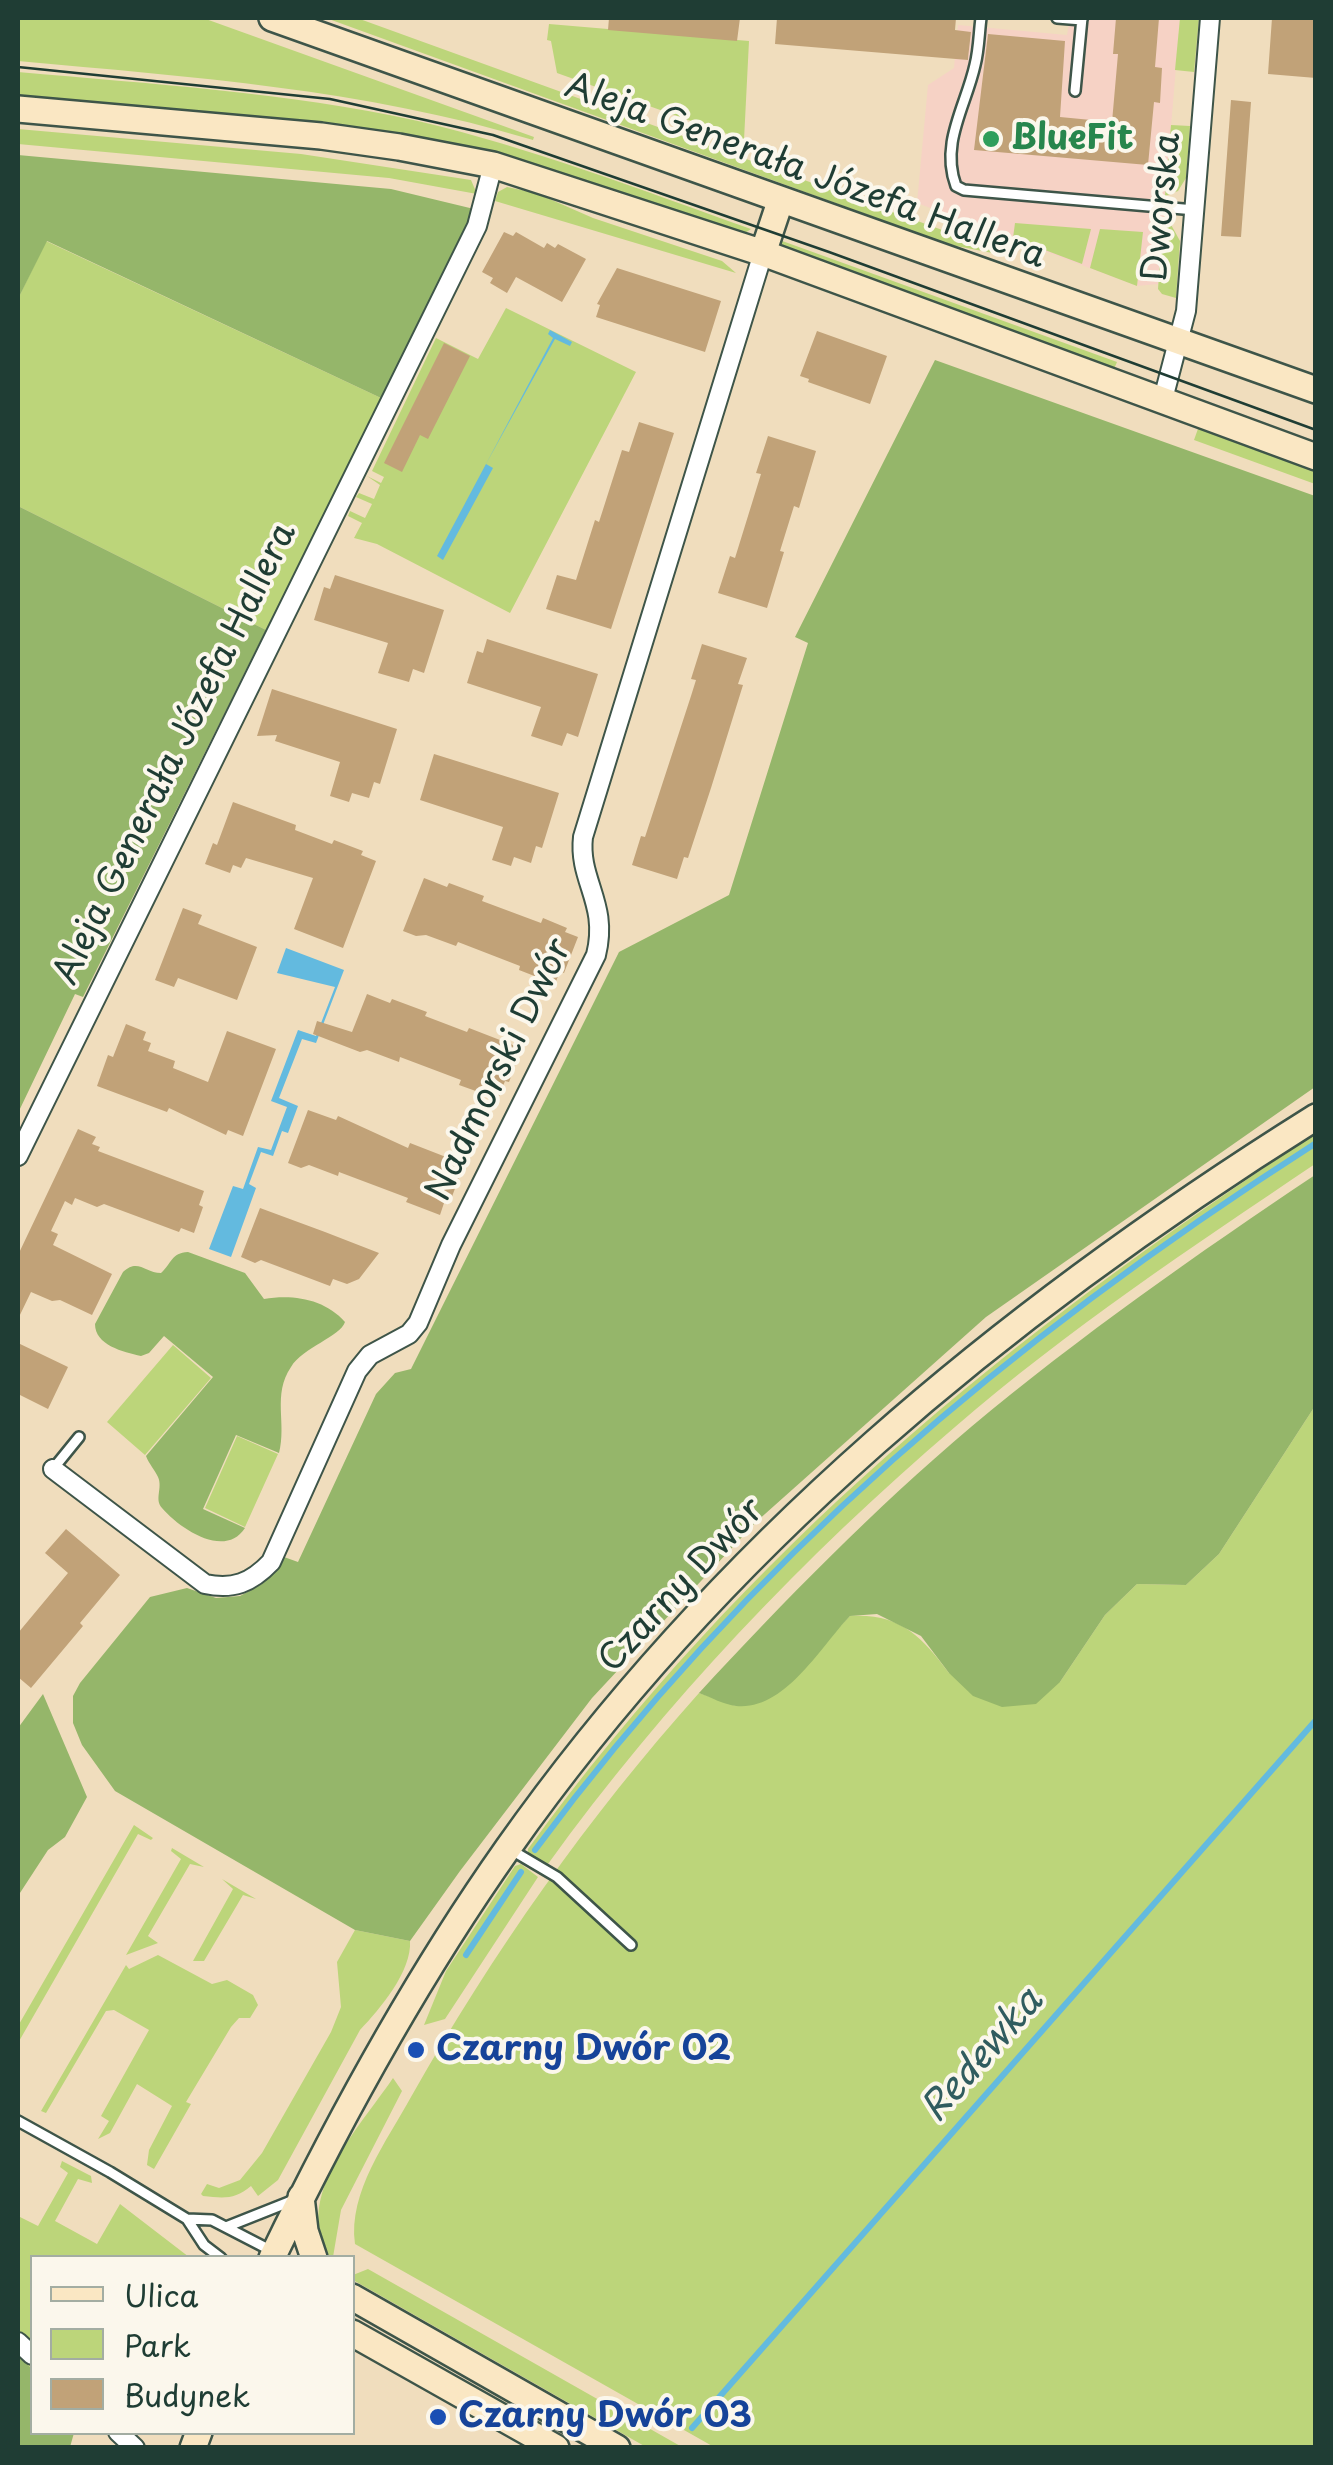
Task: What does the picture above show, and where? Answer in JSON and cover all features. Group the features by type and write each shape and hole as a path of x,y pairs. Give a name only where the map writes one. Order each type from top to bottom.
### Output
{"street":[{"name":"Aleja Generała Józefa Hallera","path":"272,18 316,25 780,202 1316,390"},
{"name":"Dworska","path":"1163,399 1186,312 1210,18"},
{"path":"18,109 321,136 493,165 763,253 1316,457"},
{"name":"Aleja Generała Józefa Hallera","path":"18,1156 477,226 493,165"},
{"path":"763,253 780,202"},
{"name":"Nadmorski Dwór","path":"53,1469 206,1584 234,1586 248,1581 270,1562 357,1371 370,1355 409,1334 418,1323 451,1245 596,955 601,922 585,867 583,837 763,253"},
{"name":"Czarny Dwór","path":"276,2255 301,2197 394,2024 508,1848 596,1732 665,1652 772,1538 936,1389 1153,1222 1316,1117"},
{"path":"301,2197 304,2232 313,2255"},
{"path":"355,2299 617,2448"},
{"path":"355,2335 556,2448"}],"lane":[{"path":"981,18 975,65 954,124 950,170 956,186 964,190 1194,210"},
{"path":"1057,18 1082,19 1075,90"},
{"path":"53,1469 79,1437"},
{"path":"508,1848 557,1877 631,1945"},
{"path":"18,2121 188,2219 204,2245 217,2255"},
{"path":"226,2227 301,2197"},
{"path":"188,2219 212,2220 274,2255"}],"shaded area":[{"path":"1070,18 1180,18 1158,284 1137,286 917,203 928,85 954,68 958,25 1067,35"}],"green space":[{"path":"18,18 203,18 534,137 533,140 406,108 277,87 18,61"},
{"path":"326,18 357,18 1003,255 951,245"},
{"path":"1180,18 1199,18 1194,72 1175,70"},
{"path":"549,24 749,41 744,140 557,73 551,41 547,40"},
{"path":"18,72 268,96 418,121 544,157 751,229 742,235 630,195 556,174 18,104"},
{"path":"1171,125 1190,126 1186,178 1178,191 1165,196"},
{"path":"18,129 301,154 471,180 477,194 389,178 18,144"},
{"path":"18,155 391,189 474,209 381,398 47,241 18,299"},
{"path":"507,187 536,193 593,218 722,261 736,273 495,201 498,192"},
{"path":"1163,221 1169,221 1180,241 1176,298 1158,289"},
{"path":"1015,223 1091,229 1082,264 1013,238"},
{"path":"1100,229 1143,232 1137,286 1090,268"},
{"path":"774,238 1117,362 1114,369 780,248"},
{"path":"46,241 381,398 266,630 18,506 18,299"},
{"path":"506,308 636,372 510,613 377,544 354,538 362,523 348,516 350,511 365,518 372,504 356,497 359,493 374,499 380,485 367,476 381,483 384,477 372,471 436,338 478,359"},
{"path":"935,360 1315,496 1315,1087 986,1317 756,1522 592,1698 410,1941 355,1930 115,1791 82,1745 73,1723 73,1696 150,1597 187,1588 216,1598 240,1596 262,1584 284,1557 298,1562 376,1394 395,1373 411,1369 619,952 729,895 808,643 795,637"},
{"path":"1199,426 1315,470 1315,484 1194,440"},
{"path":"18,506 266,630 83,997 75,994 18,1113"},
{"path":"1315,1134 1315,1164 1086,1323 998,1391 899,1476 790,1580 688,1689 548,1864 528,1854 612,1740 700,1639 792,1544 888,1455 988,1370 1093,1289"},
{"path":"1315,1175 1315,1406 1219,1554 1186,1585 1137,1584 1105,1615 1060,1682 1036,1704 1002,1707 973,1696 949,1673 921,1636 877,1614 850,1616 800,1674 770,1698 754,1705 736,1706 699,1693 831,1556 971,1427 1140,1296"},
{"path":"188,1252 245,1273 264,1299 308,1300 328,1308 345,1322 336,1333 297,1360 285,1378 279,1453 236,1435 203,1509 245,1528 226,1541 191,1532 162,1508 157,1474 146,1456 213,1377 164,1336 141,1356 105,1342 95,1324 128,1268 137,1266 161,1273 175,1256"},
{"path":"173,1345 211,1378 145,1455 107,1422"},
{"path":"1315,1406 1315,2447 714,2447 355,2244 357,2205 371,2167 475,1990 581,1837 699,1693 736,1706 823,1644 850,1616 896,1623 919,1638 949,1673 1060,1682 1105,1615 1137,1584 1186,1585 1219,1554"},
{"path":"237,1436 278,1454 245,1527 205,1508"},
{"path":"43,1694 87,1797 65,1837 48,1850 18,1896 18,1728"},
{"path":"134,1825 153,1838 138,1834 18,2043 18,2026"},
{"path":"172,1848 204,1867 190,1864 148,1936 158,1943 126,1955 181,1859"},
{"path":"521,1864 538,1877 445,2019 424,2025 446,1971 515,1866"},
{"path":"222,1879 256,1899 243,1895 204,1961 193,1961 233,1889"},
{"path":"355,1930 410,1941 400,1977 360,2030 278,2180 258,2196 251,2186 234,2196 203,2196 207,2184 219,2188 240,2180 262,2153 331,2032 341,2007 337,1962"},
{"path":"158,1955 212,1984 227,1980 253,1995 258,2005 250,2018 239,2018 231,2027 186,2102 191,2104 154,2169 147,2165 149,2150 172,2106 137,2084 110,2133 98,2139 109,2121 101,2116 149,2030 114,2010 106,2011 46,2113 41,2111 126,1965 129,1969"},
{"path":"393,2078 402,2091 341,2210 333,2255 329,2255 320,2234 319,2211 324,2187 348,2141"},
{"path":"62,2161 91,2176 92,2183 78,2179 55,2221 97,2244 120,2204 186,2255 30,2255 30,2367 18,2355 18,2216 38,2226 68,2173 60,2167"},
{"path":"368,2269 682,2447 646,2447 355,2281 355,2274"},
{"path":"18,2355 30,2367 30,2435 73,2435 70,2447 18,2447"}],"water":[{"path":"550,330 572,342 570,346 555,339 486,464 493,468 443,560 437,556 553,338 548,334"},
{"path":"286,948 344,970 316,1043 302,1039 279,1098 298,1106 288,1133 282,1131 273,1156 261,1152 249,1184 256,1188 231,1257 209,1249 233,1186 243,1189 258,1147 271,1150 287,1107 271,1101 298,1030 316,1036 335,987 277,973"}],"building":[{"path":"609,18 740,18 737,41 608,30"},
{"path":"777,18 956,18 955,30 971,32 968,60 775,44"},
{"path":"1116,18 1159,18 1155,67 1162,68 1160,103 1154,102 1148,165 974,150 988,34 1065,41 1060,117 1112,122 1118,54 1113,54"},
{"path":"1272,18 1316,18 1316,78 1268,74"},
{"path":"1231,100 1251,102 1241,237 1221,236"},
{"path":"504,232 513,236 516,232 544,248 547,243 555,248 558,244 586,259 562,302 516,277 507,293 490,283 493,278 482,272"},
{"path":"617,268 721,301 705,352 596,317 600,305 597,304"},
{"path":"817,331 887,356 870,404 800,376"},
{"path":"444,343 470,356 428,439 420,435 402,472 384,463"},
{"path":"639,422 674,433 611,629 546,609 557,575 576,580 622,450 629,452"},
{"path":"768,436 816,451 799,508 794,506 767,608 718,593 730,556 735,558 761,474 756,473"},
{"path":"335,575 444,610 424,673 413,669 409,682 378,673 388,643 314,620 324,587 330,589"},
{"path":"487,639 598,674 578,737 567,733 562,746 531,736 541,707 467,683 477,651 483,653"},
{"path":"702,644 747,658 738,684 743,685 711,788 677,879 632,865 641,836 645,837 691,696 696,680 691,679"},
{"path":"272,689 397,729 380,784 374,782 369,798 352,793 349,802 330,796 340,762 275,741 277,735 257,736"},
{"path":"434,754 559,793 542,848 536,846 531,863 514,857 511,866 492,860 503,827 420,800"},
{"path":"233,802 296,825 295,830 332,844 334,840 363,851 361,855 376,861 343,948 294,929 313,878 246,858 241,868 233,865 230,873 205,864 213,843 217,845"},
{"path":"424,878 484,896 482,901 541,923 543,918 567,928 565,932 578,937 564,973 560,971 555,984 458,942 456,946 403,931"},
{"path":"183,908 202,915 198,924 257,947 237,1000 178,978 174,987 155,980"},
{"path":"367,994 390,1003 392,999 467,1032 469,1028 518,1047 509,1082 505,1081 498,1099 400,1057 399,1062 367,1050 360,1052 313,1034 317,1021 352,1032"},
{"path":"126,1024 146,1032 143,1040 151,1043 148,1051 175,1061 173,1068 208,1082 227,1031 276,1049 243,1136 228,1130 226,1135 169,1108 167,1112 97,1086 108,1055 113,1057"},
{"path":"308,1110 336,1120 338,1116 408,1148 410,1143 464,1164 450,1202 445,1200 440,1215 406,1202 408,1198 339,1172 338,1176 309,1165 301,1168 288,1163"},
{"path":"78,1129 96,1137 92,1144 100,1147 98,1151 204,1191 199,1205 203,1207 194,1233 181,1228 179,1232 104,1204 97,1207 75,1198 72,1205 65,1201 51,1231 58,1234 53,1245 112,1274 92,1315 31,1292 18,1319 18,1255"},
{"path":"260,1208 379,1253 359,1279 347,1284 333,1279 330,1286 261,1260 255,1263 241,1257"},
{"path":"18,1343 68,1367 48,1409 18,1394"},
{"path":"66,1529 120,1575 31,1688 18,1677 18,1633 68,1573 45,1553"}],"waterway":[{"path":"535,1850 618,1744 705,1644 892,1460 1096,1294 1316,1143"},
{"name":"Redewka","path":"692,2428 1316,1720"},
{"path":"466,1955 521,1872"}],"tram line":[{"path":"18,67 330,99 493,135 829,252 1316,430"}],"place":[{"name":"BlueFit","path":"991,139"},
{"name":"Czarny Dwór 02","path":"416,2050"},
{"name":"Czarny Dwór 03","path":"438,2417"}]}
